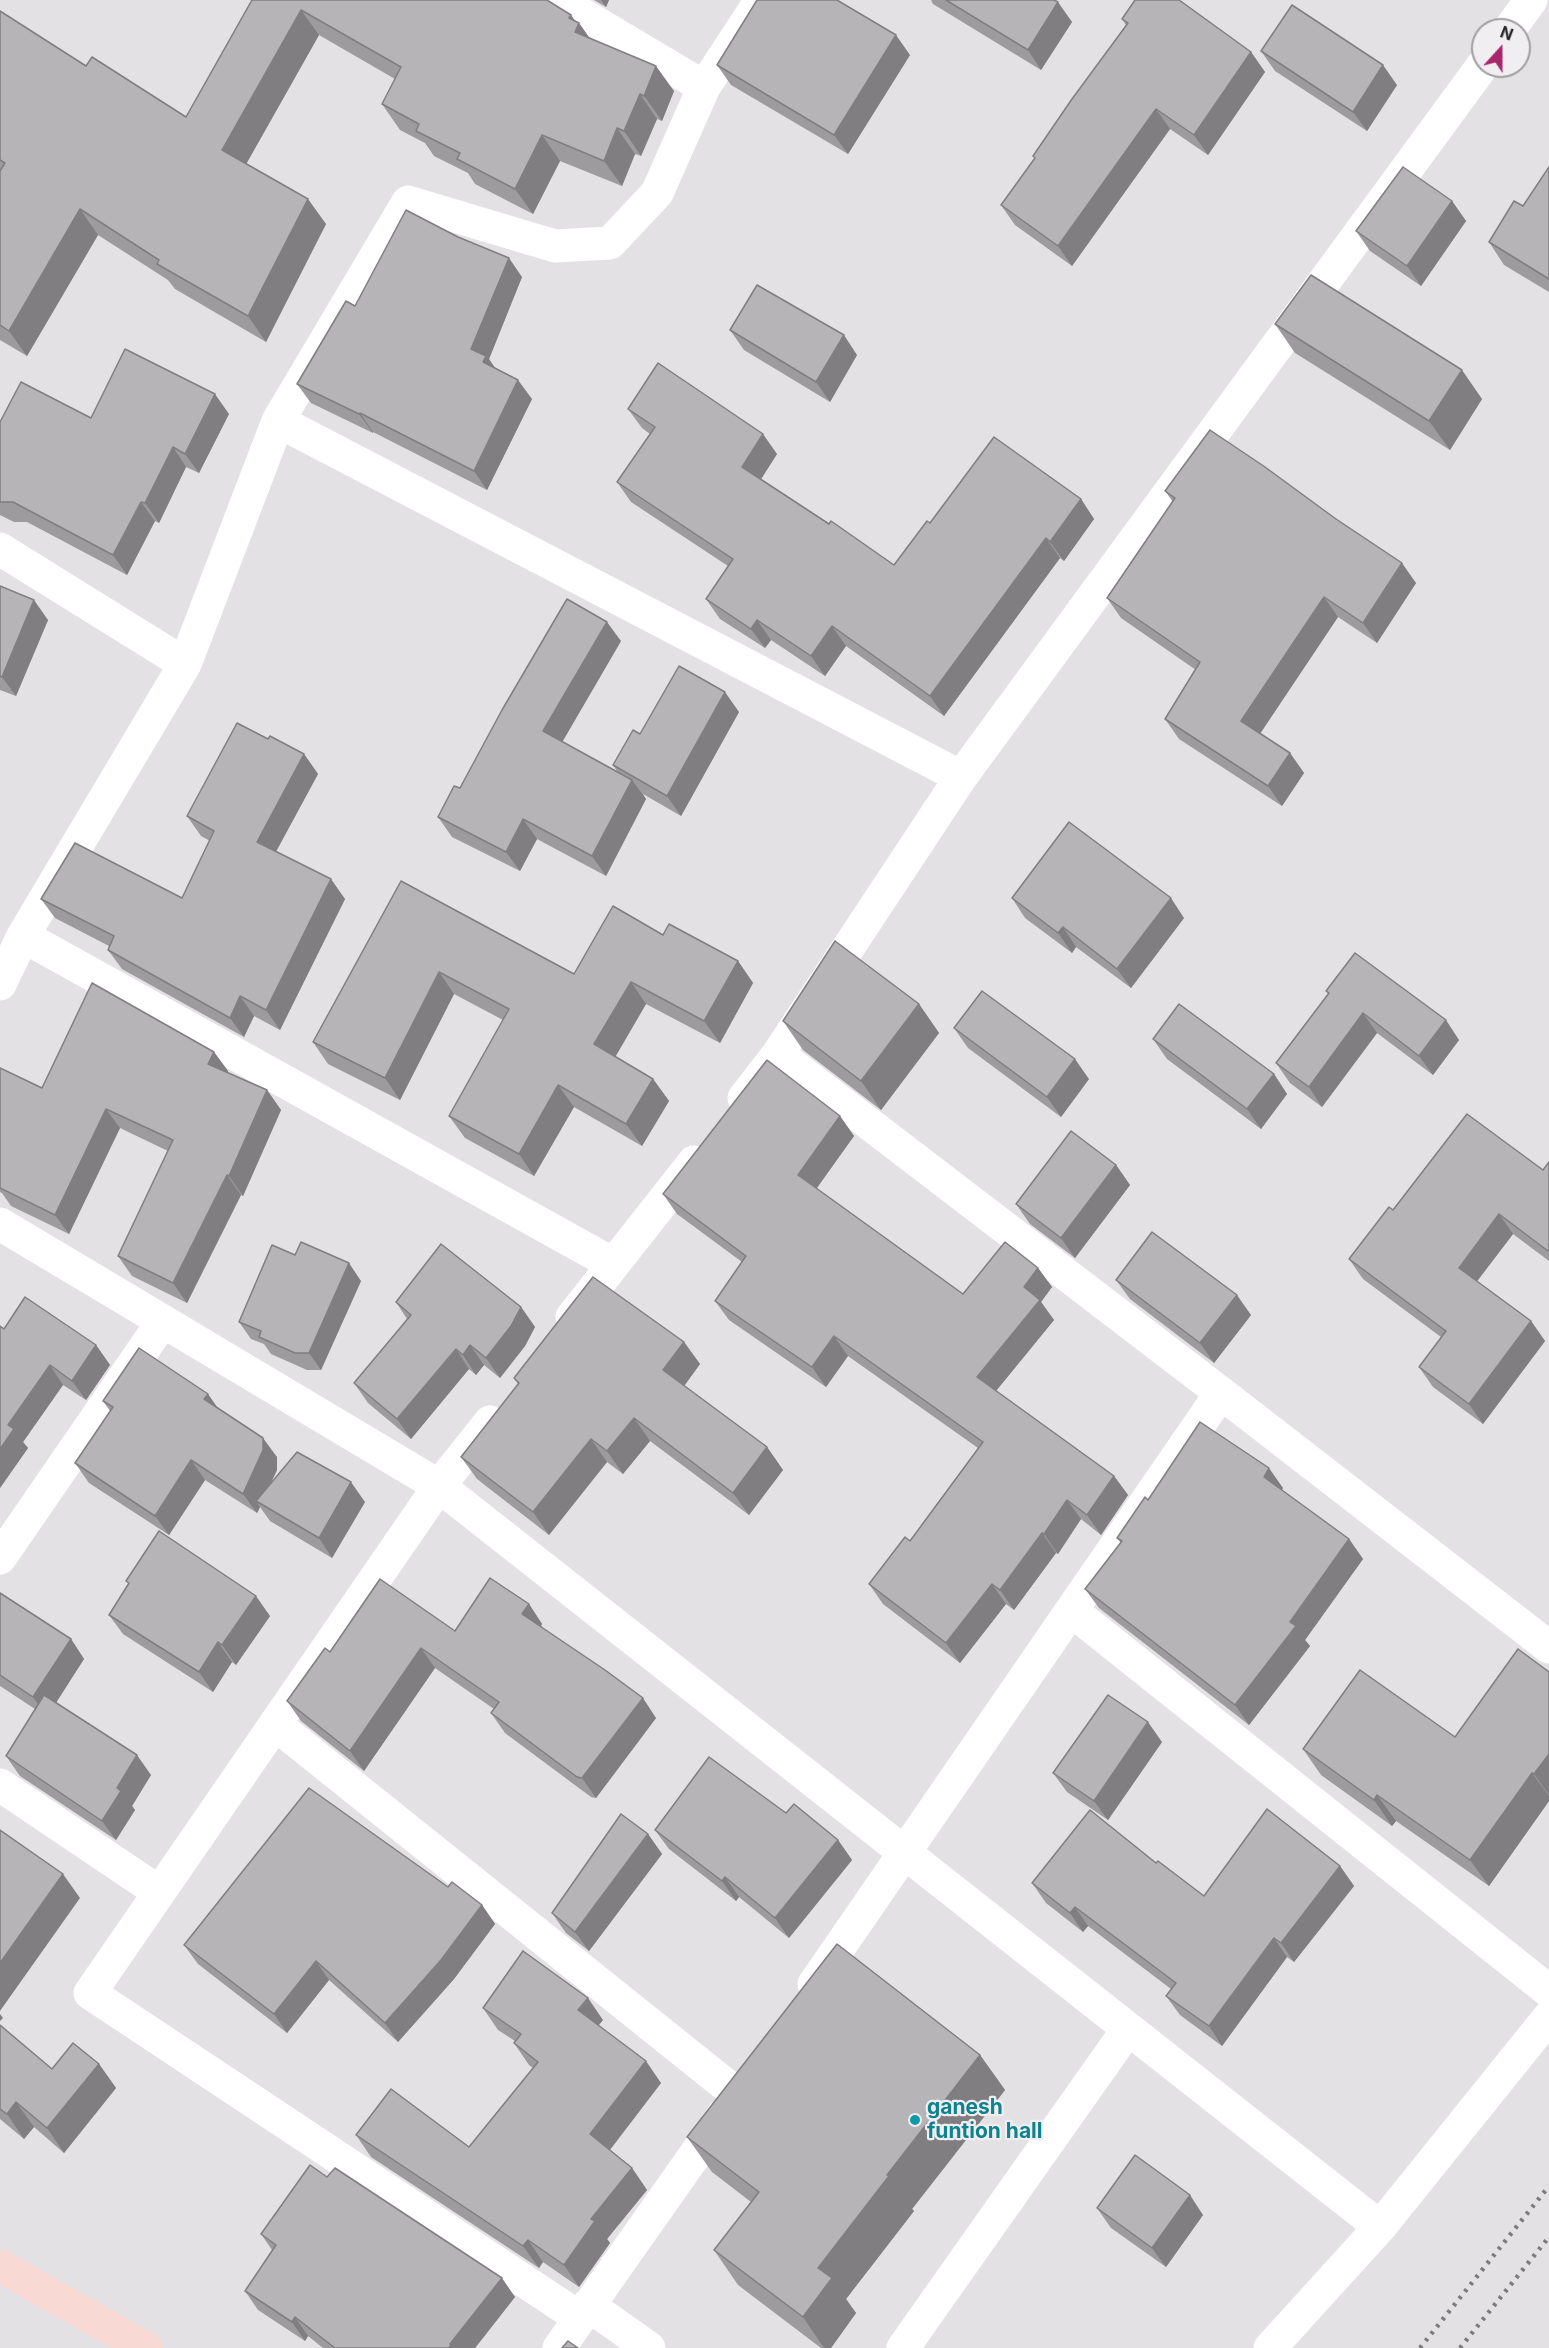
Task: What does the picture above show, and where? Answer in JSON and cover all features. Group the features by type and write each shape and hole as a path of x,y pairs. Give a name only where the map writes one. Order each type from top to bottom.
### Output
{"main road":[{"path":"4,2274 146,2348"}],"street":[{"path":"558,0 704,87"},
{"path":"0,984 23,936 185,664 278,421 408,202 555,246 610,243 657,193 704,87 761,0"},
{"path":"1518,18 1531,0"},
{"path":"555,1338 778,1054 961,777 1473,78"},
{"path":"278,421 961,777"},
{"path":"0,549 185,664"},
{"path":"23,936 613,1264"},
{"path":"778,1054 1549,1647"},
{"path":"0,1224 439,1486 1380,2227"},
{"path":"0,1558 162,1321"},
{"path":"798,2007 906,1854 1221,1393"},
{"path":"504,1403 439,1486 90,1993 584,2312 649,2348"},
{"path":"1072,1611 1549,1991"},
{"path":"275,1724 744,2084 559,2348"},
{"path":"0,1785 159,1893"},
{"path":"1270,2348 1380,2227 1549,2017"},
{"path":"903,2348 1128,2029"}],"building":[{"path":"252,0 547,0 571,15 569,18 579,23 575,32 656,66 644,96 640,94 624,131 617,128 604,161 542,135 515,189 457,159 460,153 416,131 419,124 382,104 401,67 301,10 222,150 308,199 248,316 157,264 159,260 80,209 9,331 0,325 0,171 5,163 0,160 0,11 86,66 92,57 186,117"},
{"path":"757,0 837,0 896,35 834,135 717,65"},
{"path":"946,0 1054,0 1058,2 1028,50"},
{"path":"1135,0 1179,0 1251,52 1194,135 1156,109 1058,246 1001,205 1035,158 1033,156 1072,99 1128,23 1122,19"},
{"path":"1292,5 1383,65 1353,112 1261,51"},
{"path":"1403,167 1452,201 1407,266 1356,231"},
{"path":"1549,167 1549,279 1489,242 1514,201 1523,206"},
{"path":"406,210 458,237 509,258 471,349 486,356 483,362 518,380 474,471 297,384 346,301 355,306"},
{"path":"1311,275 1462,370 1429,421 1275,324"},
{"path":"757,285 844,335 816,382 730,330"},
{"path":"125,349 215,394 185,454 173,447 145,503 141,502 113,555 13,502 0,502 0,422 21,382 91,418"},
{"path":"658,363 763,434 742,467 829,524 831,521 894,565 927,521 930,523 994,437 1081,499 1050,542 1046,538 930,696 832,626 811,656 757,620 751,629 706,599 733,559 617,482 655,427 628,409"},
{"path":"1210,430 1402,563 1363,623 1324,597 1241,721 1290,753 1268,786 1165,719 1200,662 1107,598 1175,498 1165,491"},
{"path":"0,586 34,600 2,677 0,676"},
{"path":"567,599 607,622 543,731 632,780 592,856 523,819 506,852 438,817 454,786 460,788 502,710"},
{"path":"679,666 725,692 667,796 613,765 633,730 640,734"},
{"path":"237,723 268,739 270,736 304,754 257,842 331,879 266,1010 240,996 230,1018 108,950 114,936 41,899 75,843 182,898 214,831 187,816"},
{"path":"1069,822 1171,898 1117,969 1063,927 1058,933 1012,898"},
{"path":"401,881 574,974 613,906 663,935 669,924 738,961 704,1021 631,982 594,1044 653,1079 626,1124 558,1085 519,1154 449,1116 509,1009 439,972 385,1078 313,1042"},
{"path":"835,941 919,1004 861,1081 783,1021"},
{"path":"1355,953 1446,1020 1419,1056 1363,1013 1309,1087 1276,1063 1329,993 1326,991"},
{"path":"92,983 214,1052 208,1064 267,1090 229,1176 227,1175 173,1283 118,1256 173,1140 106,1109 55,1215 0,1188 0,1068 42,1088"},
{"path":"982,991 1075,1059 1047,1097 954,1028"},
{"path":"1179,1004 1274,1074 1247,1109 1153,1039"},
{"path":"767,1060 840,1116 798,1175 963,1294 1005,1242 1038,1268 1024,1287 1040,1300 977,1377 1114,1476 1087,1515 1067,1500 1044,1534 1042,1533 1000,1590 992,1584 946,1643 869,1584 905,1537 910,1541 983,1442 834,1336 812,1367 715,1301 746,1256 663,1194"},
{"path":"1467,1114 1543,1170 1549,1162 1548,1251 1499,1214 1459,1268 1531,1321 1469,1404 1419,1367 1446,1331 1349,1259 1389,1207 1393,1210"},
{"path":"1071,1131 1116,1165 1061,1238 1016,1204"},
{"path":"1152,1232 1237,1295 1200,1343 1116,1280"},
{"path":"301,1242 349,1263 309,1353 295,1353 259,1337 261,1331 239,1322 272,1245 295,1255"},
{"path":"441,1244 521,1307 511,1326 486,1358 470,1345 463,1355 456,1349 397,1419 354,1383 411,1315 396,1302"},
{"path":"593,1277 684,1342 663,1370 767,1447 733,1493 634,1418 607,1451 591,1439 533,1512 461,1457 519,1383 514,1378"},
{"path":"25,1297 96,1345 72,1381 50,1365 8,1425 14,1429 0,1449 0,1326 4,1329"},
{"path":"139,1348 208,1394 204,1399 263,1438 263,1450 243,1494 191,1460 155,1516 75,1463 113,1407 103,1401"},
{"path":"1200,1422 1269,1468 1264,1477 1349,1539 1290,1622 1296,1626 1235,1705 1085,1589 1122,1541 1117,1538 1145,1497 1148,1500"},
{"path":"297,1452 351,1482 319,1538 256,1501"},
{"path":"159,1531 256,1596 222,1645 218,1642 199,1672 109,1615 129,1583 126,1581"},
{"path":"490,1578 529,1604 522,1614 643,1698 582,1778 577,1777 491,1713 499,1702 421,1648 350,1751 287,1701 325,1648 330,1652 380,1579 455,1631"},
{"path":"0,1593 71,1639 33,1697 0,1675"},
{"path":"1518,1649 1549,1672 1549,1754 1534,1774 1532,1773 1470,1860 1377,1795 1374,1800 1303,1749 1360,1670 1455,1737"},
{"path":"44,1695 137,1755 117,1788 121,1791 102,1821 6,1756"},
{"path":"1108,1695 1148,1722 1094,1801 1053,1773"},
{"path":"709,1757 786,1813 794,1804 838,1840 775,1918 725,1877 722,1881 655,1830"},
{"path":"309,1788 448,1887 452,1882 482,1905 441,1960 385,2023 316,1961 274,2014 184,1945"},
{"path":"1267,1809 1340,1866 1281,1943 1274,1938 1209,2026 1166,1996 1176,1983 1075,1907 1070,1913 1032,1883 1090,1810 1156,1863 1158,1861 1204,1896"},
{"path":"621,1814 648,1834 575,1932 552,1913"},
{"path":"0,1830 63,1874 0,1963"},
{"path":"837,1944 980,2055 818,2268 832,2278 803,2317 714,2250 759,2192 687,2137"},
{"path":"523,1951 588,1998 578,2010 646,2061 590,2134 632,2168 591,2219 595,2221 564,2265 528,2240 523,2246 356,2135 391,2089 469,2147 538,2062 514,2043 521,2034 483,2008"},
{"path":"0,2025 52,2069 73,2043 99,2064 47,2128 16,2102 7,2114 0,2109"},
{"path":"1135,2155 1190,2195 1152,2248 1097,2208"},
{"path":"310,2165 327,2177 335,2168 502,2278 449,2348 335,2348 295,2317 292,2322 245,2291 276,2245 261,2234"},
{"path":"568,2341 578,2348 562,2348"}],"railway":[{"path":"1420,2348 1549,2186"},
{"path":"1460,2348 1549,2237"}],"place":[{"name":"ganesh funtion hall","path":"915,2120"}]}
